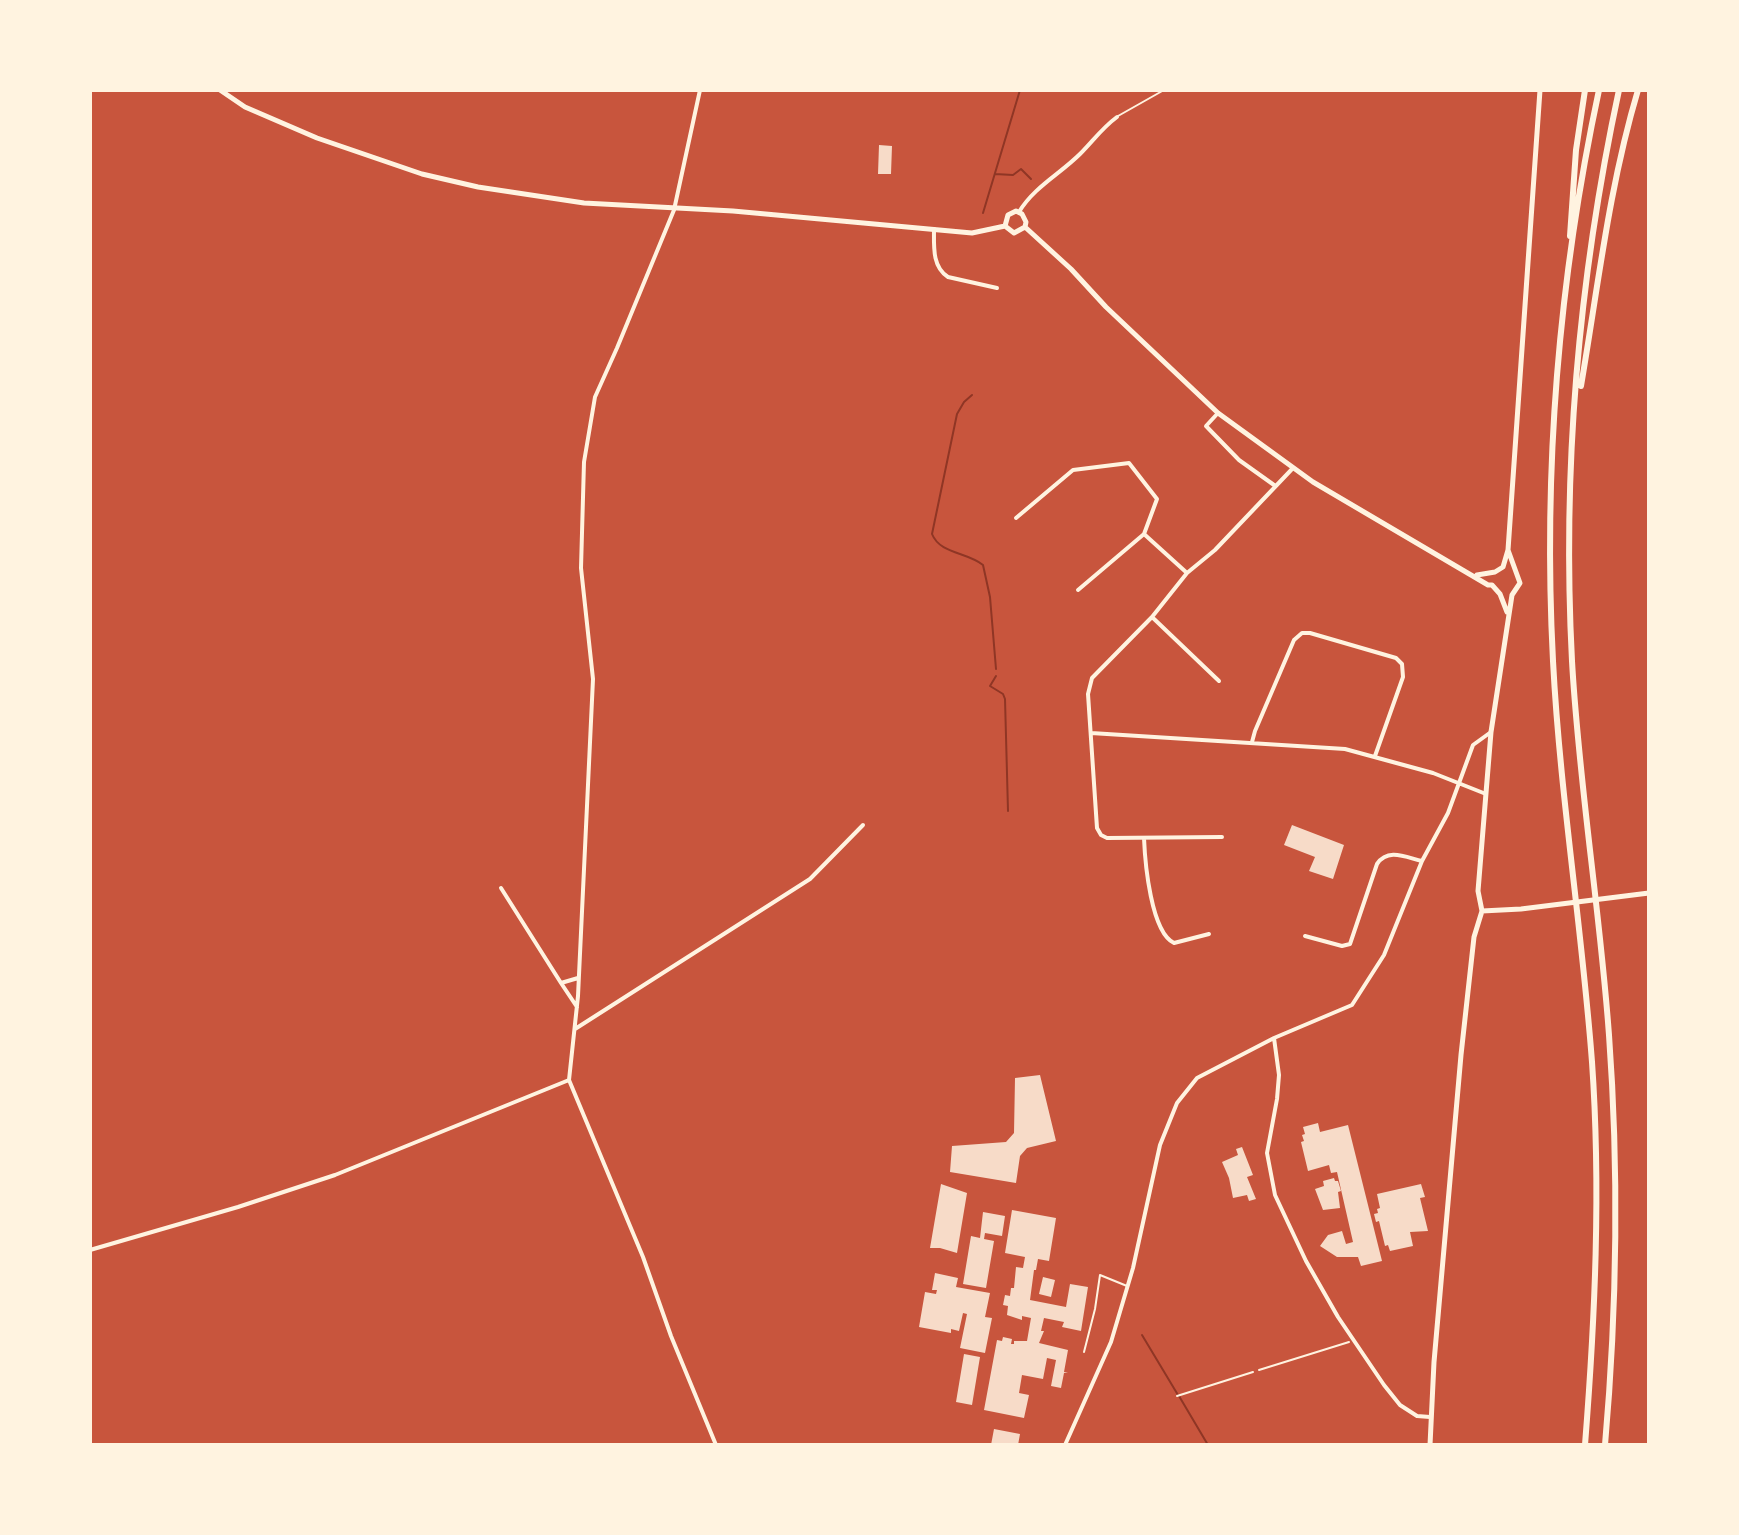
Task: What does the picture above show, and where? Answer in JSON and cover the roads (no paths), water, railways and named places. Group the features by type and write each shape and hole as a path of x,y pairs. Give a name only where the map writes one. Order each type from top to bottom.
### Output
{"highway":[{"path":"1585,90 1576,150 1554,425 1551,542 1552,644 1558,743 1582,945 1595,1131 1596,1270 1585,1445"},
{"path":"1565,296 1585,158 1599,90"},
{"path":"1605,1445 1615,1265 1614,1117 1605,982 1579,753 1572,659 1570,530 1574,425 1588,268 1619,90"},
{"path":"1574,425 1604,238 1638,90"}],"street":[{"path":"220,90 245,107 317,138 422,174 478,187 539,197 674,210 733,211 972,233 1005,226 1014,233 1025,227"},
{"path":"700,90 674,210 595,397 584,462 581,568 593,679 577,1007 569,1080 643,1257 671,1336 716,1445"},
{"path":"1476,576 1503,567 1508,550 1540,90"},
{"path":"1005,226 1008,215 1019,212 1036,191 1079,155 1101,129 1117,117"},
{"path":"1019,212 1024,218 1025,227 1218,413 1293,468 1492,585 1500,594 1508,614"},
{"path":"934,229 937,263 942,273 997,288"},
{"path":"1218,413 1206,426 1239,460 1275,486"},
{"path":"1016,518 1073,470 1129,463 1157,499 1144,534 1078,590"},
{"path":"1222,837 1107,838 1101,835 1097,828 1088,694 1092,678 1152,617 1187,573 1215,550 1293,468"},
{"path":"1144,534 1187,573"},
{"path":"1430,1445 1461,1055 1474,937 1482,911 1478,891 1491,732 1508,614 1512,595 1520,583 1508,550"},
{"path":"1503,567 1515,570"},
{"path":"1492,585 1495,572"},
{"path":"1500,594 1512,595"},
{"path":"1152,617 1219,681"},
{"path":"1252,742 1294,640 1305,632 1396,658 1402,664 1403,677 1375,756"},
{"path":"1065,1445 1111,1342 1128,1286 1160,1145 1177,1103 1197,1078 1274,1038 1352,1005 1384,955 1422,861 1448,813 1473,745 1491,732"},
{"path":"1091,733 1345,749 1433,773 1486,794"},
{"path":"575,1029 810,879 863,825"},
{"path":"1144,838 1146,875 1164,936 1174,943 1209,934"},
{"path":"1305,936 1342,946 1350,944 1382,856 1390,853 1422,861"},
{"path":"501,888 577,1007"},
{"path":"1482,911 1649,893"},
{"path":"561,983 578,978"},
{"path":"1274,1038 1279,1075 1267,1153 1271,1182 1283,1213 1306,1261 1384,1385 1400,1405 1418,1416 1430,1417"},
{"path":"90,1250 335,1175 569,1080"}],"lane":[{"path":"1117,117 1164,90"},
{"path":"1084,1352 1100,1275 1128,1286"}],"waterway":[{"path":"983,213 1020,90"},
{"path":"995,174 1013,175 1021,169 1031,179"},
{"path":"972,395 957,414 932,534 947,549 983,565 990,597 996,669"},
{"path":"996,676 990,686 1003,694 1005,699 1008,811"},
{"path":"1142,1335 1178,1395"},
{"path":"1179,1396 1208,1445"}]}
